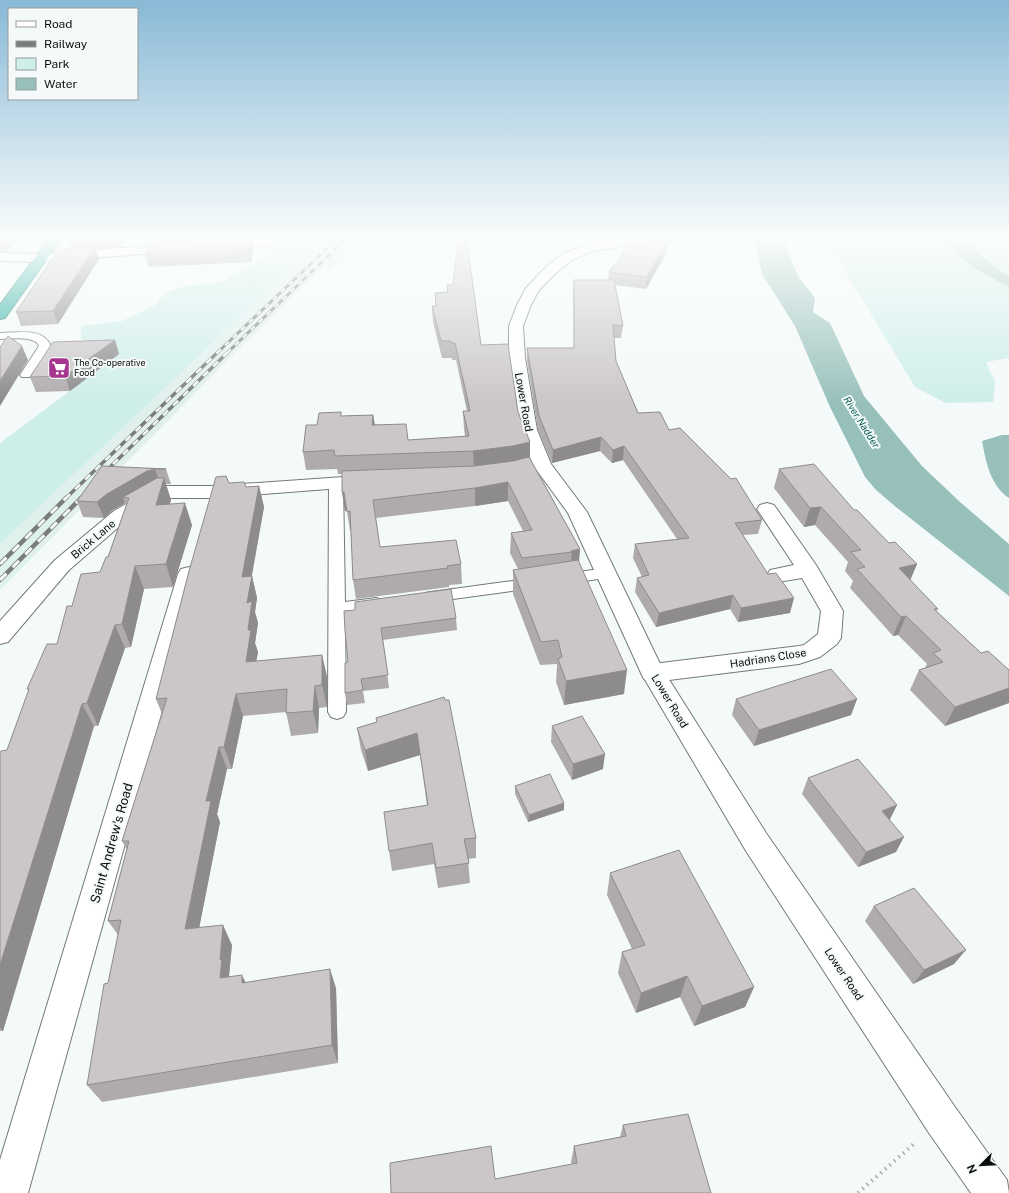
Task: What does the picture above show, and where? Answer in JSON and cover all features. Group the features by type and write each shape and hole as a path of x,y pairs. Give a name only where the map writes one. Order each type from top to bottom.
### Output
{"highway":[{"path":"0,315 17,292"}],"street":[{"name":"Lower Road","path":"531,292 516,326 517,358 534,467 577,512 653,673 756,842 942,1120 994,1193"},
{"name":"Brick Lane","path":"0,636 62,565 121,515 160,492 209,504 336,482 390,480"},
{"name":"Hadrians Close","path":"653,673 799,655 812,651 829,638 832,612 808,570 767,509"},
{"name":"Saint Andrew's Road","path":"9,1193 195,553"},
{"path":"778,575 808,570"}],"lane":[{"path":"0,336 34,336 43,341 45,346 26,375"},
{"path":"336,482 337,712"},
{"path":"414,599 607,573"},
{"path":"337,609 391,602"}],"path":[{"path":"858,1193 942,1120"}],"shaded area":[{"path":"267,292 298,292 237,351 0,590 0,544"}],"green space":[{"path":"170,292 267,292 0,544 0,443 119,354 81,339 81,326 122,321 155,305 164,294"},
{"path":"858,292 1009,292 1009,358 986,362 995,382 993,402 946,403 915,387"}],"water":[{"name":"River Nadder","path":"773,292 810,292 815,298 813,312 830,323 864,396 922,466 960,502 1009,544 1009,596 896,507 876,490 865,477 830,407 795,326"},
{"path":"1002,435 1009,435 1009,498 997,487 993,480 987,465 982,441"}],"building":[{"path":"30,292 66,292 53,311 16,312"},
{"path":"474,292 481,345 508,344 518,412 530,442 513,446 473,451 335,456 334,450 303,452 306,425 317,425 319,413 341,412 341,416 373,415 372,425 406,424 408,440 469,436 463,411 470,411 455,343 451,343 451,341 441,341 432,306 436,306 435,293"},
{"path":"574,292 616,292 623,326 613,325 616,361 638,413 660,412 669,430 680,428 731,479 736,478 762,520 735,523 768,574 776,573 794,598 741,608 733,595 659,613 637,578 649,575 635,544 689,538 624,446 613,450 601,437 553,450 539,416 527,348 574,348"},
{"path":"8,336 22,346 0,381 0,347"},
{"path":"115,340 65,376 30,377 53,342"},
{"path":"529,457 580,549 571,551 572,552 522,558 511,533 532,530 508,482 475,488 373,500 380,547 456,540 461,564 447,566 448,568 353,580 350,511 347,512 344,492 342,492 342,471 474,466 513,461"},
{"path":"814,464 854,510 857,510 889,543 895,542 917,564 899,568 938,609 934,609 981,653 988,651 1009,670 1009,688 955,707 919,670 943,662 933,653 941,650 906,616 901,617 857,569 865,567 851,552 861,550 821,507 810,508 779,469"},
{"path":"102,466 166,469 147,471 107,494 97,502 77,501"},
{"path":"226,476 229,483 244,482 246,487 259,486 242,577 252,576 247,603 252,601 248,630 251,630 246,662 322,655 322,685 315,686 313,711 286,713 287,689 236,694 224,747 219,747 206,801 211,801 185,929 223,925 220,978 242,975 242,983 330,969 332,1045 87,1085 104,984 108,983 121,920 108,921 129,841 122,841 167,698 156,699 189,571 216,477"},
{"path":"157,478 164,478 156,505 185,503 166,564 135,566 122,624 115,625 87,703 82,704 0,965 0,753 1,751 7,750 29,689 27,689 47,644 57,644 67,606 72,606 81,574 100,572 106,557 108,557 129,498 123,497"},
{"path":"578,560 627,670 566,681 558,659 562,657 558,640 541,642 513,570"},
{"path":"451,589 456,618 381,628 388,675 361,679 363,690 345,693 345,663 348,662 344,611 355,610 355,602"},
{"path":"831,669 857,699 759,730 736,699"},
{"path":"444,697 445,700 449,700 476,838 464,839 469,863 436,868 432,843 389,851 384,812 428,805 417,733 365,750 357,728 377,722 376,718"},
{"path":"582,716 605,754 573,764 552,726"},
{"path":"858,759 897,805 882,811 904,837 866,852 808,778"},
{"path":"550,774 564,803 529,815 515,786"},
{"path":"679,850 754,987 702,1006 687,976 641,993 622,952 645,945 610,873"},
{"path":"914,888 966,950 924,970 874,906"},
{"path":"688,1114 711,1193 391,1193 390,1163 491,1146 495,1179 577,1163 574,1146 626,1136 623,1125"}],"railway":[{"path":"217,353 281,292"},
{"path":"227,353 291,292"},
{"path":"65,499 218,352"},
{"path":"103,474 228,352"},
{"path":"80,499 85,493"},
{"path":"0,580 81,498"},
{"path":"0,564 65,499"}],"place":[{"name":"The Co-operative Food","path":"59,368"}]}
